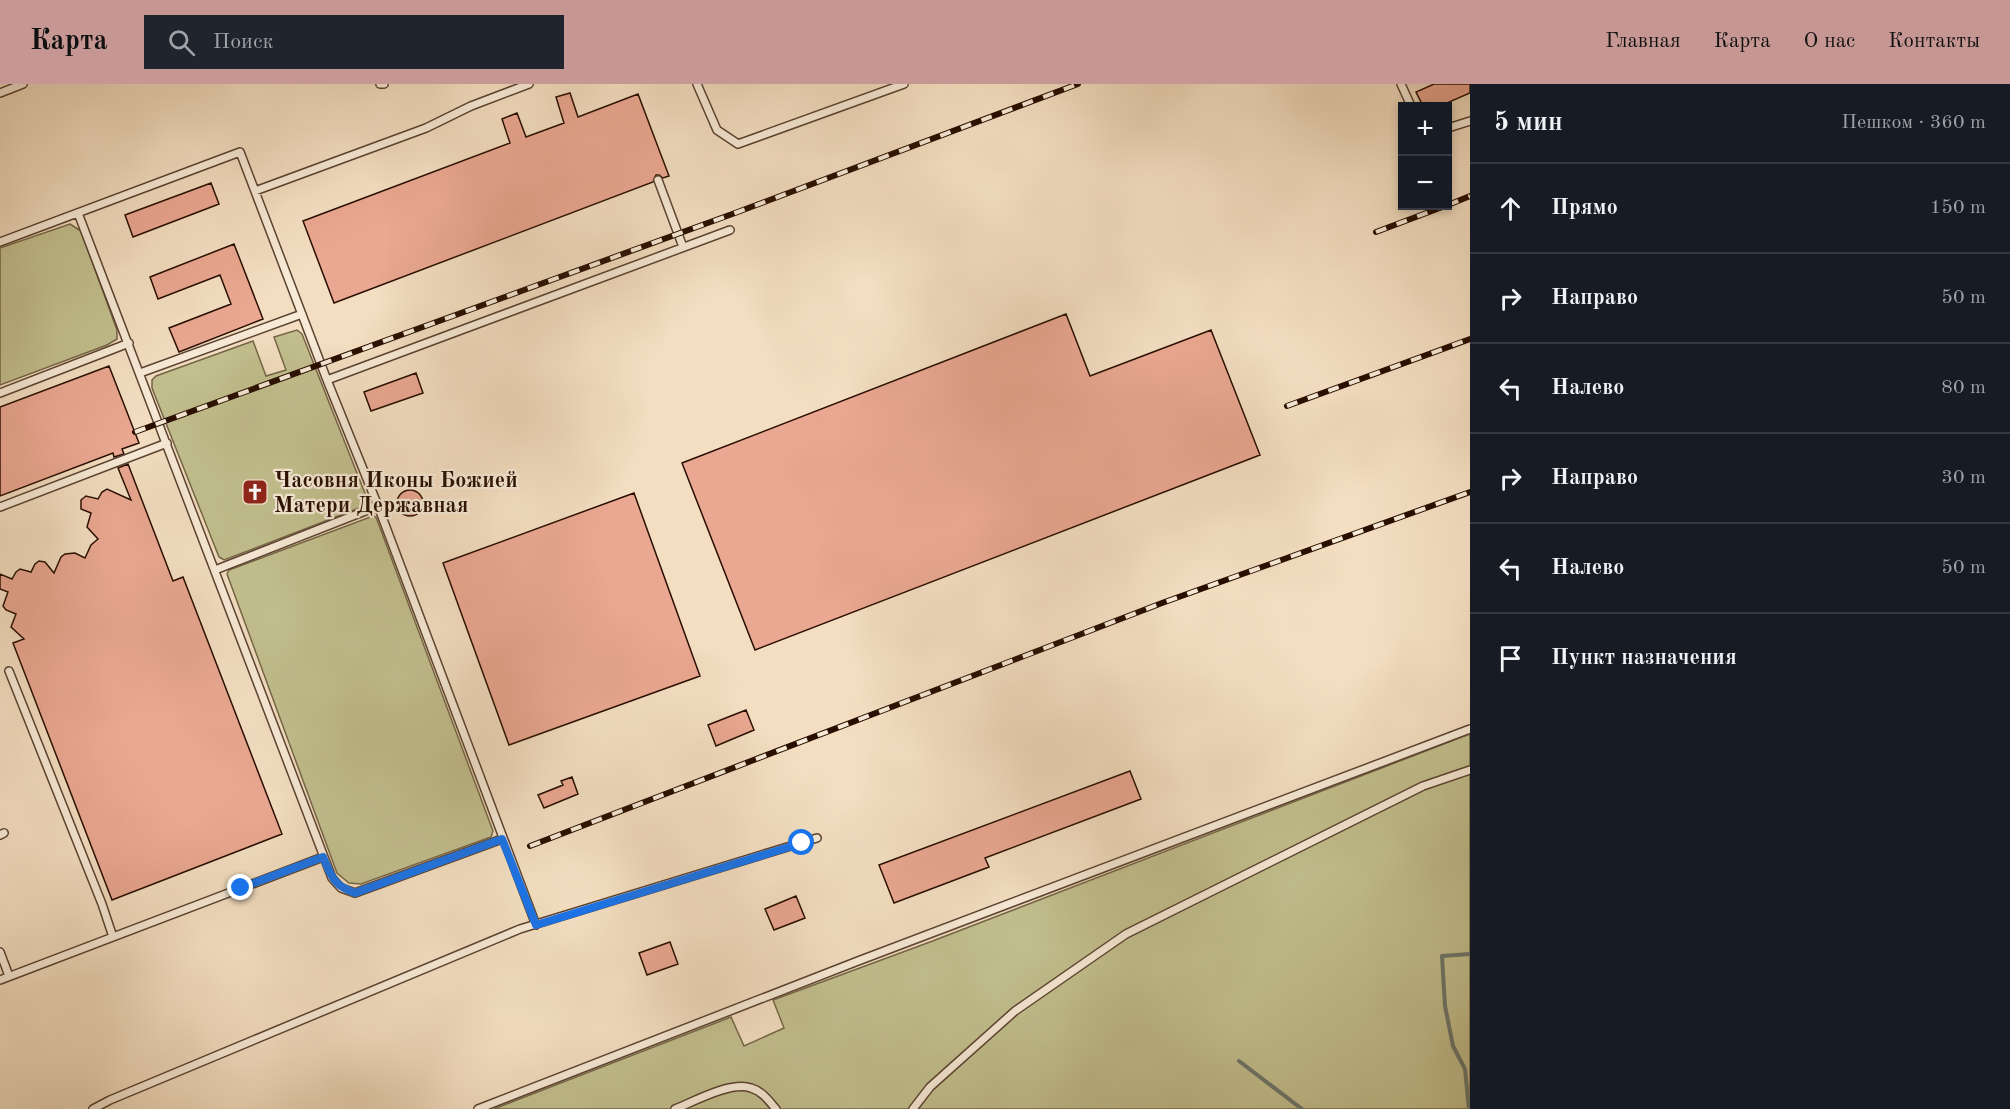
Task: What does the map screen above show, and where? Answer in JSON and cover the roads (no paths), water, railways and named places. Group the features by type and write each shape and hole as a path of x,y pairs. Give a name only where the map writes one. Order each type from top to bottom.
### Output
{"lane":[{"path":"0,93 23,84"},
{"path":"255,191 426,128 471,106 529,84"},
{"path":"697,84 717,130 738,144 904,84"},
{"path":"1401,84 1409,102"},
{"path":"1452,127 1470,121"},
{"path":"0,242 240,152 378,506 536,925"},
{"path":"658,180 683,247"},
{"path":"78,213 332,878 341,888 355,893 502,839"},
{"path":"327,380 730,230"},
{"path":"140,373 302,314"},
{"path":"0,393 129,343"},
{"path":"0,507 167,443"},
{"path":"215,570 378,506"},
{"path":"9,671 98,893 113,937"},
{"path":"478,1109 858,961 1470,729"},
{"path":"912,1109 930,1087 1014,1011 1126,934 1423,786 1470,770"},
{"path":"93,1109 509,934 817,838"},
{"path":"0,980 323,857"},
{"path":"0,952 9,976"},
{"path":"675,1109 734,1086 752,1088 765,1096 776,1109"}],"waterway":[{"path":"1469,1109 1465,1069 1453,1046 1445,1006 1442,956 1470,954"},
{"path":"1239,1061 1302,1109"}],"railway":[{"path":"135,432 735,213 1078,84"},
{"path":"1452,203 1470,196"},
{"path":"1376,232 1434,210"},
{"path":"1287,406 1470,339"},
{"path":"530,846 1162,603 1470,492"}],"place":[{"name":"Часовня Иконы Божией Матери Державная","path":"255,492"}]}
